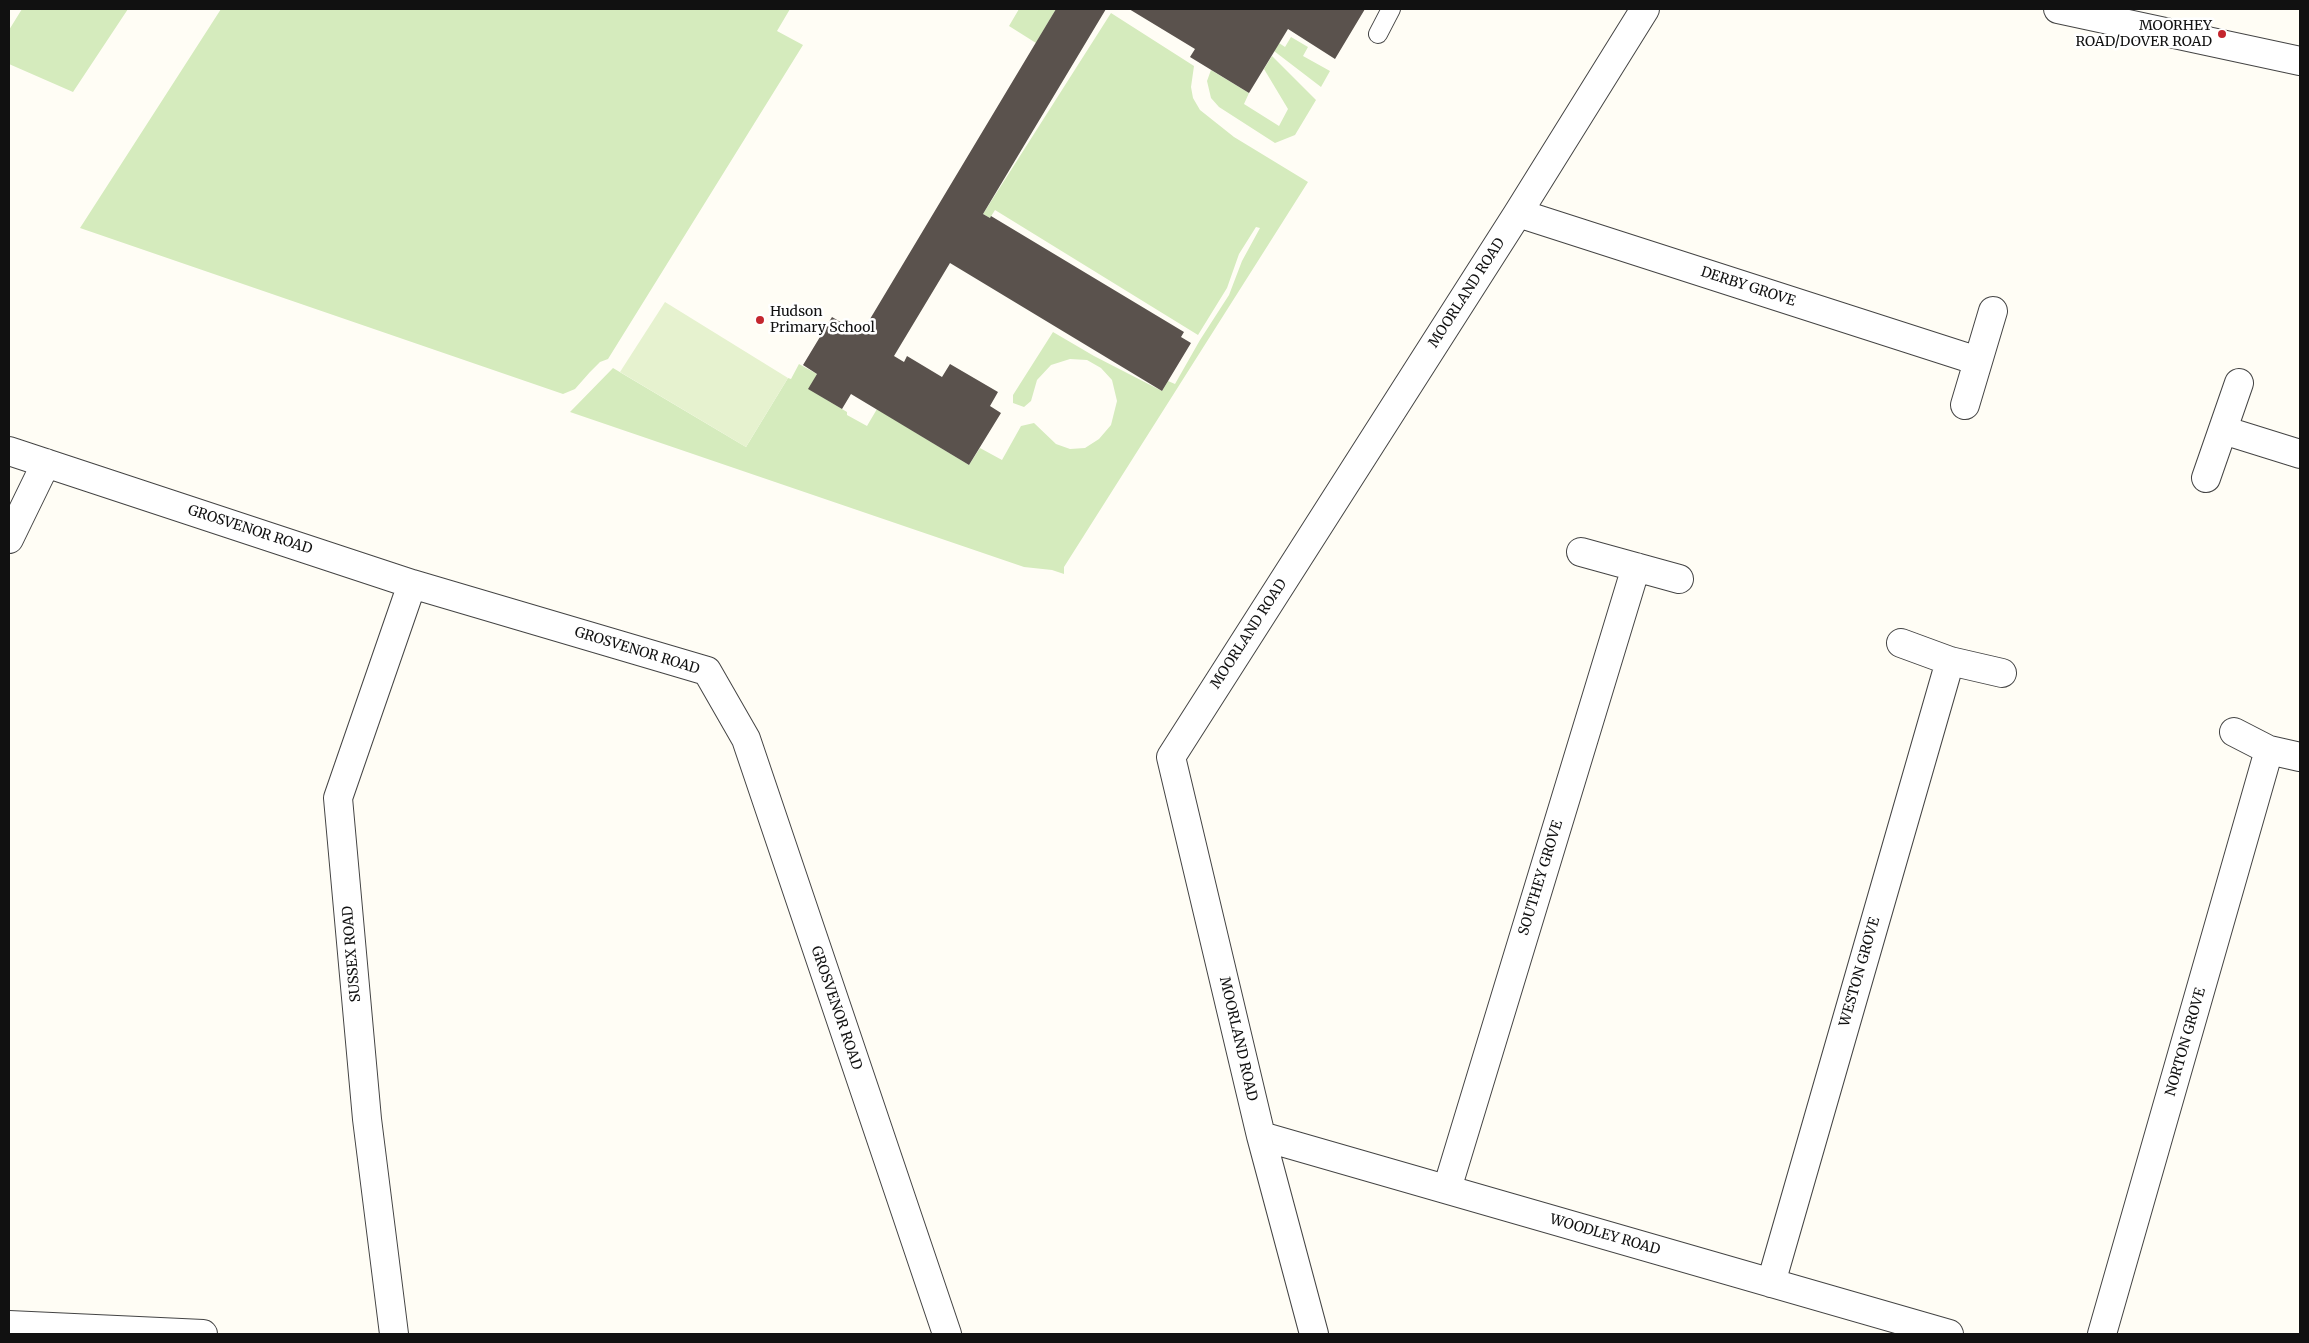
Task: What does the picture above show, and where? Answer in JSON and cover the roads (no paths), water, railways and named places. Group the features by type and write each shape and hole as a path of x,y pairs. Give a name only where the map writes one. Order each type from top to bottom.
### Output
{"street":[{"name":"MOORLAND ROAD","path":"1314,1334 1260,1136 1171,757 1518,213 1645,9"},
{"path":"2058,9 2300,62"},
{"name":"DERBY GROVE","path":"1518,213 1978,360"},
{"path":"1965,405 1993,311"},
{"path":"2206,478 2239,383"},
{"path":"2223,430 2300,454"},
{"name":"GROSVENOR ROAD","path":"9,451 412,584 707,671 746,739 947,1334"},
{"path":"9,539 46,463"},
{"path":"1581,552 1679,579"},
{"name":"SOUTHEY GROVE","path":"1447,1190 1636,567"},
{"name":"SUSSEX ROAD","path":"394,1334 367,1119 338,798 412,584"},
{"path":"1901,643 1950,661 2002,673"},
{"name":"WESTON GROVE","path":"1771,1283 1950,661"},
{"path":"2234,732 2269,750 2300,757"},
{"name":"NORTON GROVE","path":"2102,1334 2269,750"},
{"name":"WOODLEY ROAD","path":"1260,1136 1949,1334"},
{"path":"9,1325 203,1334"}],"lane":[{"path":"1378,34 1391,9"}],"place":[{"name":"MOORHEY ROAD/DOVER ROAD","path":"2222,34"},
{"name":"Hudson Primary School","path":"760,320"}]}
